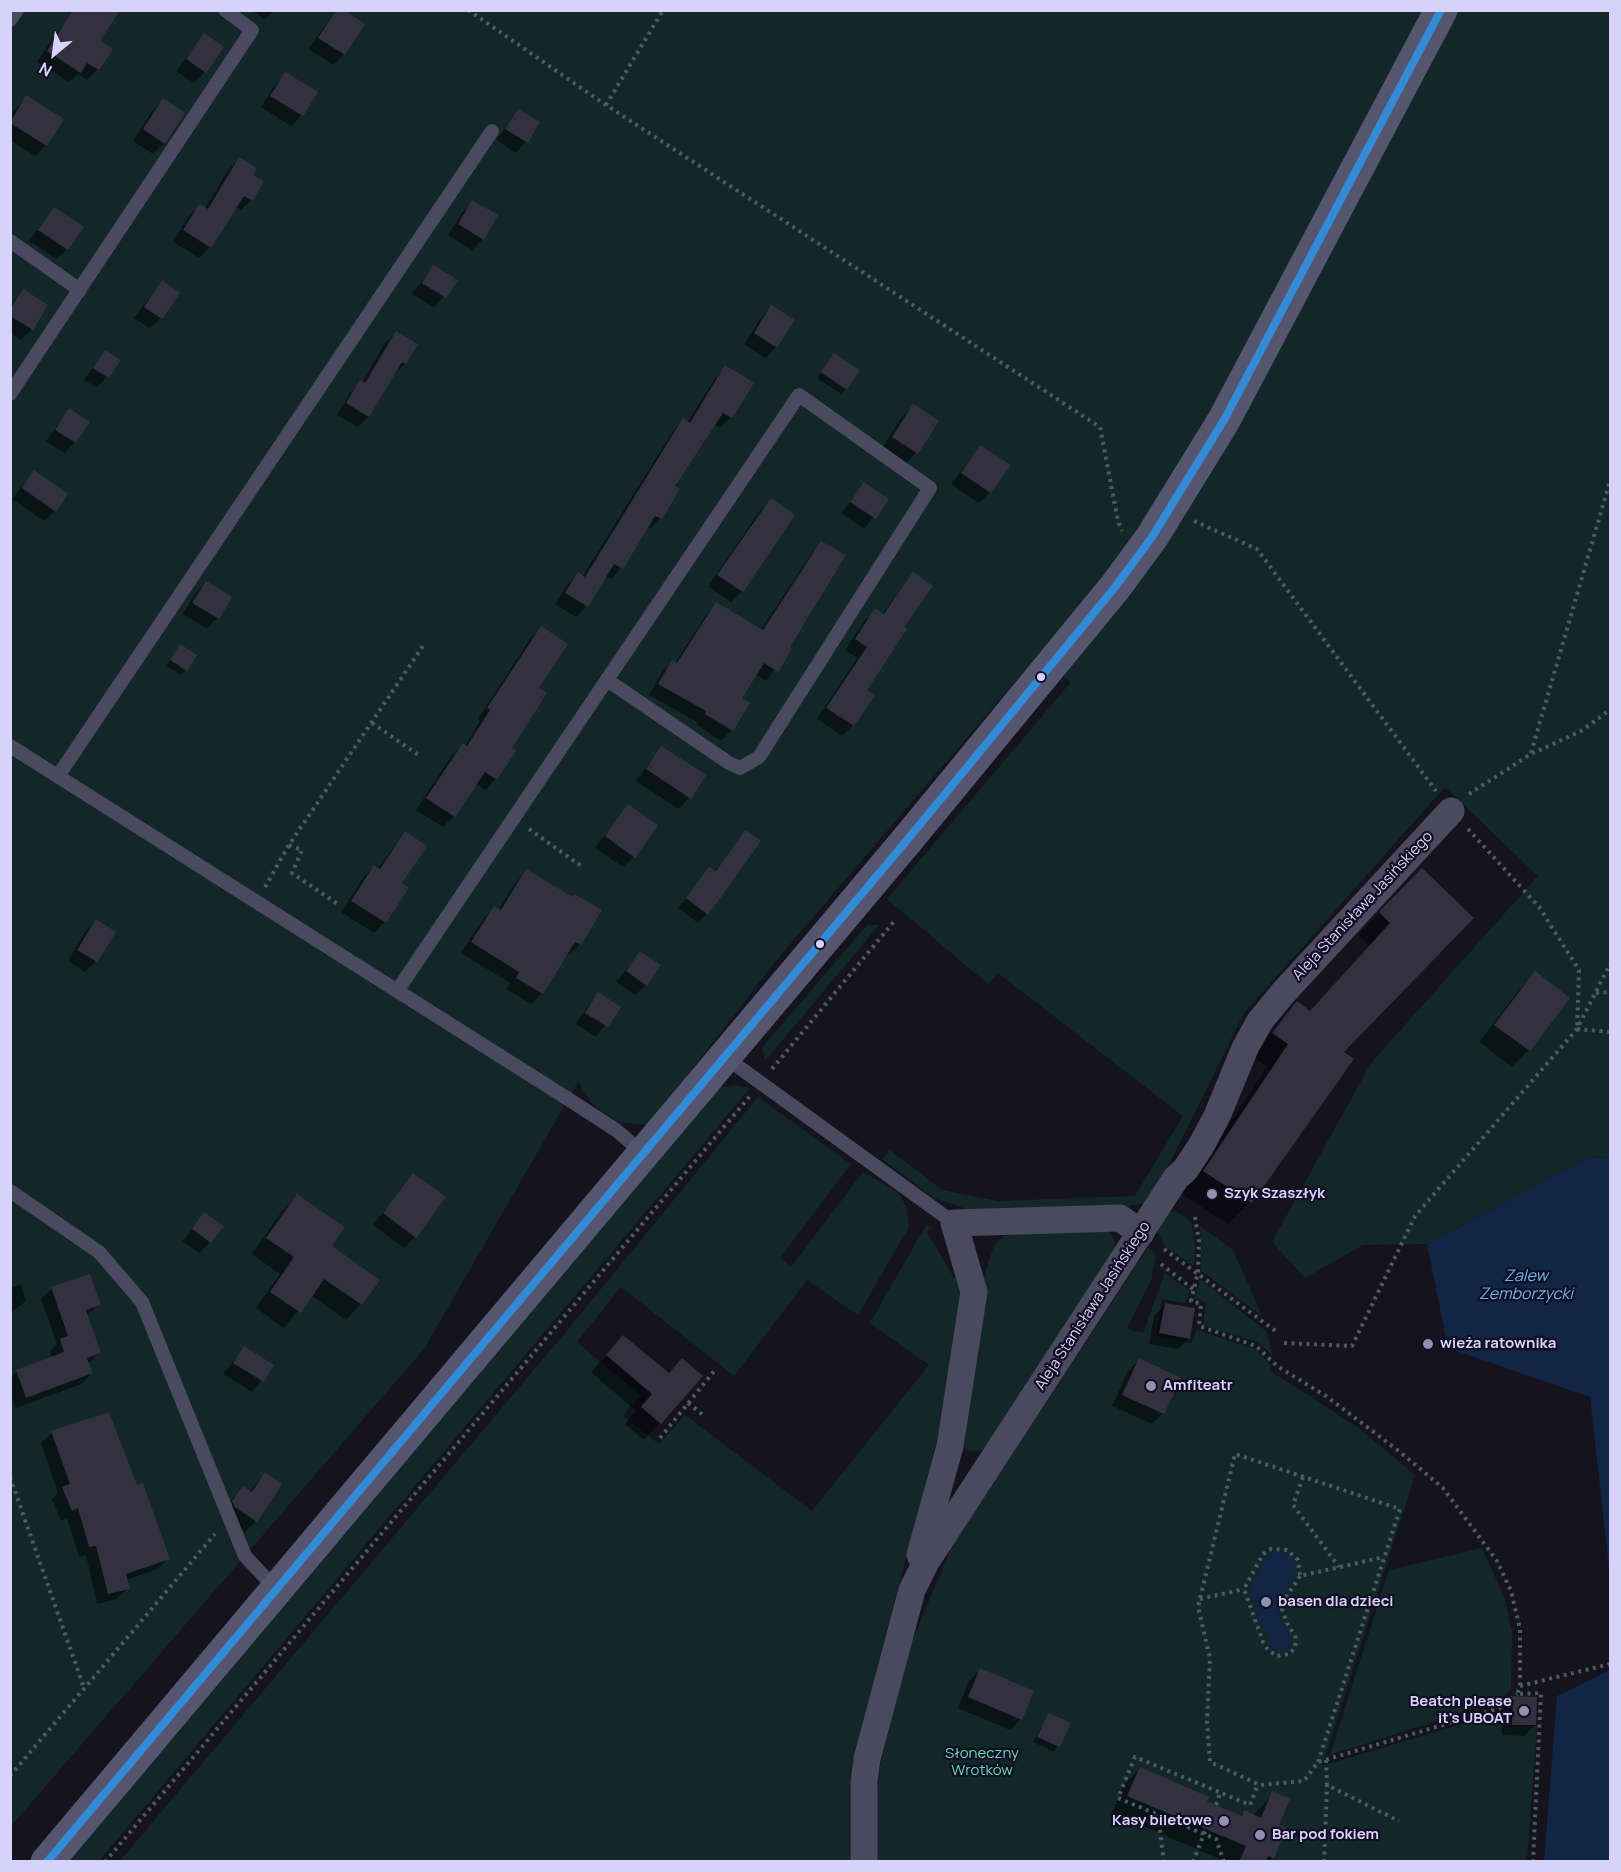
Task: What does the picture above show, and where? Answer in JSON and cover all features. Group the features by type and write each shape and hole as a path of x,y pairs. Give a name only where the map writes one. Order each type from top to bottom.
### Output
{"street":[{"path":"47,1862 1052,665 1135,560 1224,420 1441,10"},
{"name":"Aleja Stanisława Jasińskiego","path":"864,1862 863,1792 867,1759 912,1590 945,1531 1176,1178 1185,1170 1201,1146 1217,1116 1245,1048 1260,1021 1450,809"},
{"path":"912,1590 950,1446 974,1292 954,1223 1120,1218 1141,1233"}],"lane":[{"path":"10,20 17,10"},
{"path":"10,394 252,30 225,10"},
{"path":"58,776 492,131"},
{"path":"10,241 80,290"},
{"path":"397,990 799,395 930,488 759,757 740,768 729,763 607,680"},
{"path":"10,746 616,1130 643,1153"},
{"path":"725,1056 954,1223"},
{"path":"10,1191 99,1252 142,1302 245,1556 276,1589"}],"path":[{"path":"468,10 606,105 1100,427 1118,521 1135,560"},
{"path":"606,105 663,10"},
{"path":"1531,754 1611,481"},
{"path":"1168,510 1257,549 1450,809 1539,907 1580,970 1577,1029"},
{"path":"257,901 289,845 425,643"},
{"path":"1450,809 1531,754 1581,731 1611,710"},
{"path":"372,723 420,756"},
{"path":"514,818 584,868"},
{"path":"289,845 302,850 292,873 339,905"},
{"path":"105,1862 896,919"},
{"path":"1284,1344 1352,1346 1415,1216 1577,1029 1611,964"},
{"path":"1596,993 1611,992"},
{"path":"1577,1029 1611,1032"},
{"path":"1195,1217 1199,1242 1198,1272 1191,1301 1201,1304 1199,1326 1256,1346 1277,1366 1326,1396 1443,1488 1497,1561 1511,1591 1520,1629 1520,1686 1517,1694 1500,1708 1318,1762"},
{"path":"1164,1249 1277,1332"},
{"path":"1161,1264 1194,1290"},
{"path":"660,1438 715,1370"},
{"path":"688,1402 703,1415"},
{"path":"1235,1454 1400,1509 1384,1557 1318,1762 1304,1781 1258,1784 1210,1762 1207,1722 1210,1658 1198,1607 1235,1454"},
{"path":"10,1477 84,1689"},
{"path":"1303,1477 1293,1505 1339,1567"},
{"path":"10,1776 229,1517"},
{"path":"1280,1548 1293,1554 1298,1560 1300,1576 1285,1599 1282,1609 1296,1638 1293,1650 1285,1656 1277,1656 1268,1650 1244,1589 1257,1561 1271,1549 1280,1548"},
{"path":"1300,1576 1384,1557"},
{"path":"1200,1599 1244,1589"},
{"path":"1520,1686 1611,1664"},
{"path":"1517,1694 1541,1694 1533,1862"},
{"path":"1224,1862 1216,1839 1118,1798 1135,1757 1250,1805 1258,1784"},
{"path":"1324,1862 1326,1760"},
{"path":"1327,1785 1399,1821"},
{"path":"1216,1805 1220,1793"},
{"path":"1158,1814 1164,1862"},
{"path":"1193,1862 1207,1826"}],"green space":[{"path":"11,11 1610,11 1610,1157 1587,1158 1427,1244 1363,1245 1305,1278 1272,1242 1371,1063 1538,876 1445,787 1244,1013 1165,1173 1143,1204 1052,1215 967,1209 934,1198 882,1159 890,1150 942,1190 998,1201 1135,1196 1183,1116 998,973 988,984 887,899 1071,682 1037,656 779,957 649,1125 618,1122 592,1104 578,1082 424,1349 11,1826"},
{"path":"867,925 879,925 765,1061 762,1048"},
{"path":"735,1085 750,1088 99,1861 66,1862 718,1088"},
{"path":"758,1097 851,1164 780,1258 791,1267 863,1172 898,1192 906,1206 909,1227 858,1315 807,1280 734,1376 621,1287 577,1342 640,1395 623,1416 659,1444 685,1415 812,1511 929,1365 870,1323 926,1225 934,1227 927,1232 954,1278 961,1274 965,1288 936,1444 850,1770 850,1861 119,1862 565,1333"},
{"path":"1176,1211 1191,1222 1195,1241 1194,1266 1166,1247 1157,1232 1169,1212"},
{"path":"1200,1226 1233,1250 1262,1316 1201,1271"},
{"path":"1102,1227 1111,1233 1115,1242 1115,1254 991,1440 982,1450 970,1451 963,1446 985,1273 994,1246 1006,1233"},
{"name":"Słoneczny Wrotków","path":"1148,1248 1156,1254 1151,1281 1127,1329 1143,1333 1165,1273 1190,1291 1185,1303 1162,1299 1156,1335 1191,1343 1197,1330 1255,1349 1271,1365 1269,1370 1356,1426 1415,1475 1322,1766 1502,1712 1505,1725 1537,1726 1527,1861 876,1862 874,1814 880,1766 907,1653 952,1546"},
{"path":"1200,1279 1267,1332 1273,1357 1258,1342 1203,1325 1206,1303 1195,1298"},
{"path":"1482,1548 1505,1599 1512,1632 1511,1690 1496,1702 1330,1755 1389,1570"}],"water":[{"name":"Zalew Zemborzycki","path":"1610,1157 1610,1577 1590,1397 1448,1348 1427,1244 1587,1158"},
{"name":"basen dla dzieci","path":"1278,1551 1290,1556 1294,1561 1296,1573 1278,1607 1281,1623 1291,1634 1292,1642 1287,1649 1279,1652 1268,1643 1269,1633 1264,1631 1249,1592 1257,1573 1261,1572 1262,1561 1271,1553"},
{"path":"1610,1670 1610,1861 1544,1861 1557,1696"}],"building":[{"path":"73,10 120,10 100,41 113,49 99,70 87,63 81,73 47,51"},
{"path":"336,10 345,10 365,24 345,55 318,38"},
{"path":"204,33 224,47 206,73 186,59"},
{"path":"285,72 318,92 303,116 270,96"},
{"path":"26,95 64,119 47,146 10,123"},
{"path":"163,98 185,113 165,144 143,129"},
{"path":"518,109 540,122 528,143 505,129"},
{"path":"239,157 257,168 253,175 264,181 253,201 244,196 211,248 183,230 199,204 208,209"},
{"path":"472,200 498,215 484,240 458,224"},
{"path":"54,207 84,227 68,250 38,230"},
{"path":"433,265 458,280 446,298 422,283"},
{"path":"162,280 180,293 162,319 144,307"},
{"path":"23,289 48,305 33,330 10,316 10,309"},
{"path":"771,305 795,320 777,348 754,333"},
{"path":"396,331 418,344 406,364 402,362 369,417 346,403 360,380 365,383"},
{"path":"105,350 121,360 109,378 93,368"},
{"path":"834,353 860,370 847,390 821,372"},
{"path":"725,365 754,383 732,418 723,413 675,486 680,489 662,519 655,516 623,569 614,564 588,607 565,593 578,572 585,577 683,418 690,423"},
{"path":"913,404 939,421 918,454 892,437"},
{"path":"69,408 90,422 76,443 55,430"},
{"path":"980,445 1011,465 991,493 961,473"},
{"path":"34,470 68,494 56,512 22,488"},
{"path":"864,482 889,499 876,519 850,502"},
{"path":"771,498 795,515 743,592 717,575"},
{"path":"821,541 846,555 790,647 792,649 778,672 764,663 742,698 750,703 733,731 705,714 706,711 658,684 672,660 677,663 716,602 763,630"},
{"path":"913,572 933,586 904,627 907,629 867,690 875,695 854,726 826,708 867,647 855,639 875,608 884,614"},
{"path":"206,581 232,597 219,619 192,603"},
{"path":"541,626 568,644 539,688 547,693 512,748 516,751 497,780 485,772 455,817 426,798 463,743 467,746 490,710 487,708"},
{"path":"180,644 197,655 187,671 170,660"},
{"path":"661,746 706,775 691,799 646,769"},
{"path":"628,804 658,825 635,858 605,836"},
{"path":"745,830 761,841 708,915 686,898 709,867 716,871"},
{"path":"405,831 427,846 402,883 409,888 386,923 351,901 374,865 380,869"},
{"path":"1422,868 1474,918 1344,1052 1354,1059 1252,1203 1203,1171 1288,1044 1272,1033 1297,1001 1310,1011 1390,923 1379,912"},
{"path":"526,869 573,897 574,894 602,910 581,945 575,942 543,994 516,978 519,972 471,942 494,906 501,910"},
{"path":"96,919 116,932 97,962 77,950"},
{"path":"640,951 661,965 647,986 626,971"},
{"path":"1535,971 1570,998 1530,1051 1494,1025"},
{"path":"598,992 621,1007 608,1027 585,1013"},
{"path":"413,1173 446,1197 416,1238 383,1213"},
{"path":"297,1194 345,1227 332,1246 380,1280 362,1305 324,1279 301,1313 270,1292 294,1257 266,1238"},
{"path":"204,1212 224,1226 211,1243 192,1229"},
{"path":"90,1274 101,1305 86,1310 101,1353 87,1358 93,1373 26,1398 16,1370 64,1352 60,1339 68,1336 51,1287"},
{"path":"1165,1303 1195,1308 1190,1339 1159,1333"},
{"path":"623,1335 669,1373 682,1358 703,1376 661,1424 641,1407 652,1394 606,1355"},
{"path":"244,1346 274,1365 264,1382 233,1363"},
{"name":"Amfiteatr","path":"1139,1358 1181,1378 1164,1414 1122,1395"},
{"path":"109,1412 137,1485 143,1483 170,1559 126,1574 130,1589 108,1594 96,1546 89,1547 78,1508 72,1511 62,1487 70,1484 51,1431"},
{"path":"265,1472 282,1484 257,1522 235,1507 232,1501 243,1486 252,1492"},
{"path":"980,1668 1034,1691 1022,1720 968,1697"},
{"name":"Beatch please it's UBOAT","path":"1513,1696 1537,1697 1536,1725 1512,1725"},
{"path":"1048,1713 1071,1723 1060,1747 1037,1737"},
{"path":"1140,1767 1209,1797 1207,1801 1242,1816 1244,1810 1261,1818 1272,1791 1290,1799 1279,1825 1287,1828 1274,1858 1268,1856 1265,1862 1239,1862 1246,1846 1127,1796"}],"transit line":[{"path":"47,1862 908,839 1116,586 1152,537 1224,420 1441,10"}],"place":[{"name":"Szyk Szaszłyk","path":"1212,1194"},
{"name":"wieża ratownika","path":"1428,1344"},
{"name":"Amfiteatr","path":"1151,1386"},
{"name":"basen dla dzieci","path":"1266,1602"},
{"name":"Beatch please it's UBOAT","path":"1524,1711"},
{"name":"Kasy biletowe","path":"1224,1821"},
{"name":"Bar pod fokiem","path":"1260,1835"}]}
